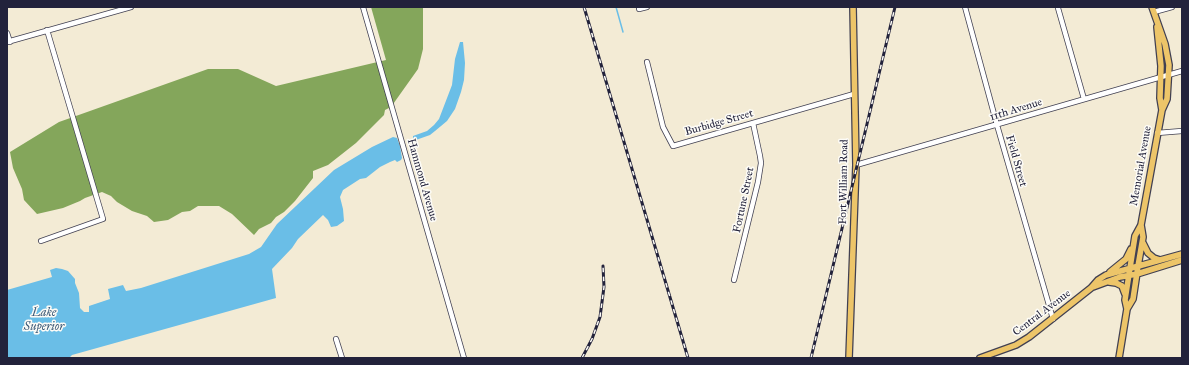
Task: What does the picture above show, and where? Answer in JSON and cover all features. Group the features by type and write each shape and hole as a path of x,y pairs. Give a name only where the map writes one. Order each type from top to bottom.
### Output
{"main road":[{"name":"Fort William Road","path":"850,358 856,165 853,7"},
{"name":"Memorial Avenue","path":"1127,310 1125,300 1128,276 1135,236 1141,225 1157,133 1166,99 1169,65 1165,44 1157,25 1153,10"},
{"name":"Memorial Avenue","path":"1157,25 1161,66 1160,98 1162,110"},
{"name":"Memorial Avenue","path":"1119,358 1127,310 1133,299 1143,237 1141,225"},
{"path":"1126,294 1122,286 1106,278 1126,259 1134,242"},
{"path":"1142,242 1148,254 1160,260"},
{"name":"Central Avenue","path":"980,358 1022,342 1106,278 1130,268 1182,254"},
{"name":"Central Avenue","path":"1106,278 1137,274 1182,260"}],"street":[{"path":"7,32 8,42 131,7"},
{"name":"Hammond Avenue","path":"363,7 464,358"},
{"path":"638,9 647,7"},
{"name":"Field Street","path":"965,7 997,125 1053,319"},
{"path":"1153,10 1172,7"},
{"path":"1058,8 1084,99"},
{"path":"41,240 103,219 47,30"},
{"name":"Burbidge Street","path":"647,62 663,127 673,146 854,94"},
{"name":"11th Avenue","path":"856,165 1182,71"},
{"name":"Fortune Street","path":"734,280 758,182 761,163 753,123"},
{"path":"1157,133 1182,131"},
{"path":"336,339 342,358"}],"green space":[{"path":"371,7 423,7 423,49 418,69 391,107 385,110 384,115 356,143 328,165 313,171 313,178 295,201 271,223 259,229 254,235 232,214 219,206 198,206 190,211 182,212 168,220 154,222 147,216 132,211 117,202 111,196 102,192 63,208 37,214 24,200 22,189 13,168 10,152 59,122 208,69 238,69 276,86 386,60"}],"water":[{"path":"460,42 463,42 465,63 464,80 455,109 447,121 430,135 413,141 413,136 427,131 439,119 452,85 455,59"},
{"name":"Lake Superior","path":"393,137 397,138 400,146 401,160 397,162 395,160 380,167 366,178 360,179 343,190 340,197 344,221 337,226 331,227 328,220 323,215 298,239 292,248 272,269 276,298 72,355 69,358 7,358 7,290 52,277 50,270 56,268 62,269 68,271 75,279 79,293 80,308 84,312 89,312 89,306 110,299 108,289 123,285 126,291 141,288 249,254 261,247 277,224 334,170 372,147"}],"waterway":[{"path":"616,7 623,32"}],"railway":[{"path":"584,7 688,358"},
{"path":"811,358 895,7"},
{"path":"582,358 592,339 600,317 604,287 603,266"}]}
